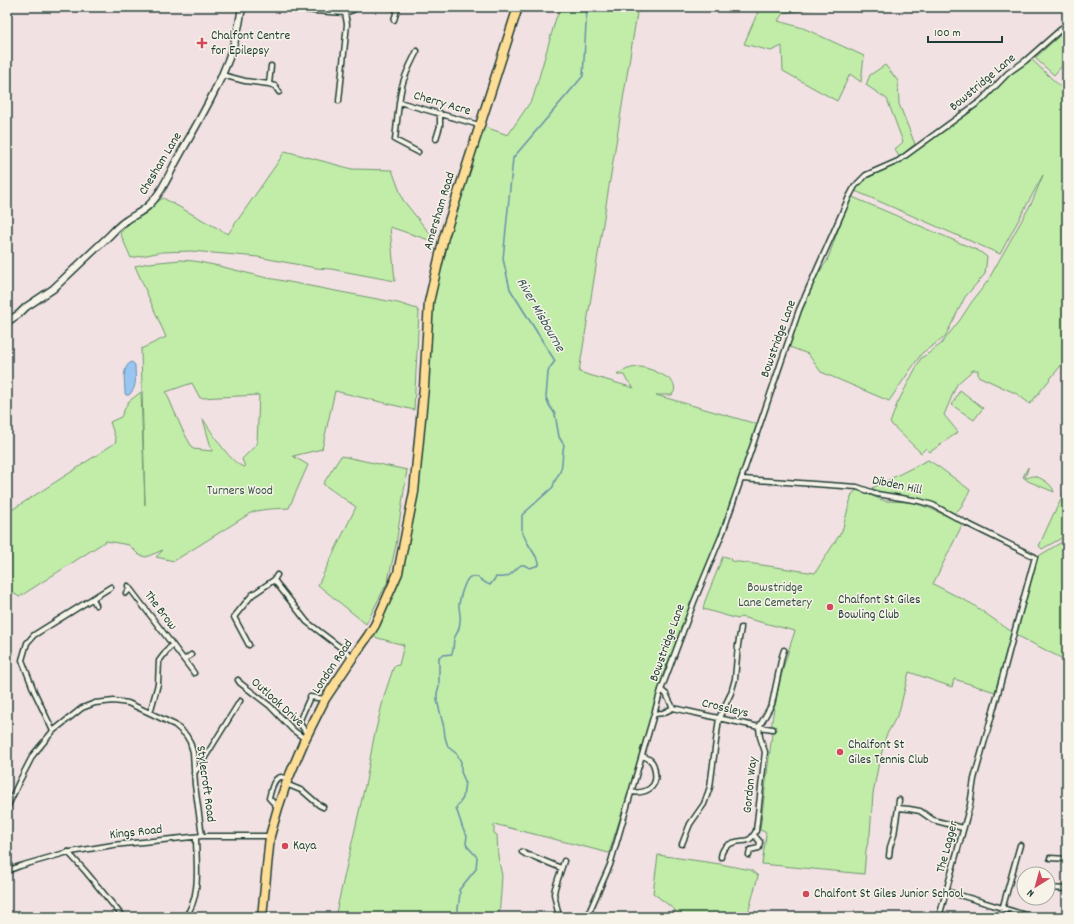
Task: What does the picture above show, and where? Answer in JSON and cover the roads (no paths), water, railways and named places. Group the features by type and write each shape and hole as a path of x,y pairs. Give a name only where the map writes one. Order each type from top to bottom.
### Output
{"highway":[{"name":"Amersham Road","path":"420,428 429,302 444,237 518,7"},
{"name":"London Road","path":"262,917 270,836 287,782 306,737 325,699 375,624 398,573 414,492 420,428"}],"street":[{"name":"Chesham Lane","path":"7,322 53,289 110,236 116,228 147,207 162,189 214,95 237,35 242,7"},
{"path":"282,7 345,13 356,7"},
{"path":"394,20 398,7"},
{"path":"339,101 348,24 345,13"},
{"name":"Bowstridge Lane","path":"588,917 610,865 661,690 742,480 799,310 855,186 866,175 898,161 982,100 1008,73 1025,61 1067,24"},
{"name":"Cherry Acre","path":"417,51 402,86 395,140 418,152"},
{"path":"269,84 271,66"},
{"path":"222,75 245,81 269,84 275,86 279,92"},
{"name":"Cherry Acre","path":"399,102 479,125"},
{"path":"436,139 440,126 440,113"},
{"name":"Dibden Hill","path":"742,480 857,487 877,494 919,501 933,505 1035,557"},
{"name":"The Lagger","path":"939,917 970,806 974,779 998,697 1035,557"},
{"path":"249,645 234,617 252,595 274,580 277,575"},
{"path":"274,580 307,622 353,657"},
{"path":"53,731 34,691 22,660 27,643 34,635 111,587"},
{"name":"The Brow","path":"126,593 129,587 194,673"},
{"path":"93,599 96,605"},
{"path":"682,844 690,824 704,804 710,787 719,718 731,694 735,679 741,628"},
{"name":"The Brow","path":"150,713 158,684 160,661 169,648 173,645"},
{"path":"759,727 772,704 784,650"},
{"path":"184,660 191,655"},
{"name":"Outlook Drive","path":"238,680 270,706 293,730 306,737"},
{"path":"655,714 663,713 673,708 666,694 661,690"},
{"path":"306,737 298,722 310,697 325,699"},
{"name":"Stylecroft Road","path":"7,808 33,755 53,731 82,708 95,703 114,701 128,703 174,725 186,735 193,752 195,785 202,836"},
{"path":"194,774 240,701"},
{"name":"Crossleys","path":"673,708 773,729"},
{"name":"Gordon Way","path":"749,855 750,850 759,848 760,842 754,836 756,830 765,752 760,737 759,727"},
{"path":"631,792 638,794 648,790 654,785 656,778 654,766 649,758 642,756"},
{"path":"278,808 269,798 275,781 282,777 323,807"},
{"path":"7,794 12,797"},
{"path":"889,856 890,846 894,835 899,800"},
{"path":"898,808 920,812 933,820 963,828"},
{"name":"Kings Road","path":"7,871 68,852 113,845 202,836 270,836"},
{"path":"722,857 722,853 728,844 748,840 754,836"},
{"path":"185,917 194,900 196,888 196,837"},
{"path":"1000,917 1020,845"},
{"path":"68,852 123,917"},
{"path":"522,852 561,868"},
{"path":"1050,858 1067,859"},
{"path":"559,917 554,888 564,861"},
{"path":"1056,888 1067,889"},
{"path":"946,891 1032,917"}],"water":[{"path":"132,362 135,365 135,385 132,392 129,395 126,395 124,380 125,371 126,367"}],"waterway":[{"name":"River Misbourne","path":"457,917 460,893 459,890 476,869 477,857 467,846 467,836 456,808 463,798 465,781 461,772 461,762 457,754 448,747 437,700 439,686 439,657 452,654 454,639 460,623 460,599 464,585 470,577 476,577 490,585 496,577 508,576 521,565 530,568 539,565 538,560 522,532 522,515 553,487 561,469 564,445 559,437 555,414 546,397 548,373 555,361 510,289 503,259 513,158 583,76 587,7"}],"place":[{"name":"Chalfont Centre for Epilepsy","path":"202,43"},
{"name":"Chalfont St Giles Bowling Club","path":"830,607"},
{"name":"Chalfont St Giles Tennis Club","path":"840,752"},
{"name":"Kaya","path":"285,846"},
{"name":"Chalfont St Giles Junior School","path":"806,894"}],"park label":[{"name":"Turners Wood","path":"240,491"},
{"name":"Bowstridge Lane Cemetery","path":"775,596"}]}
